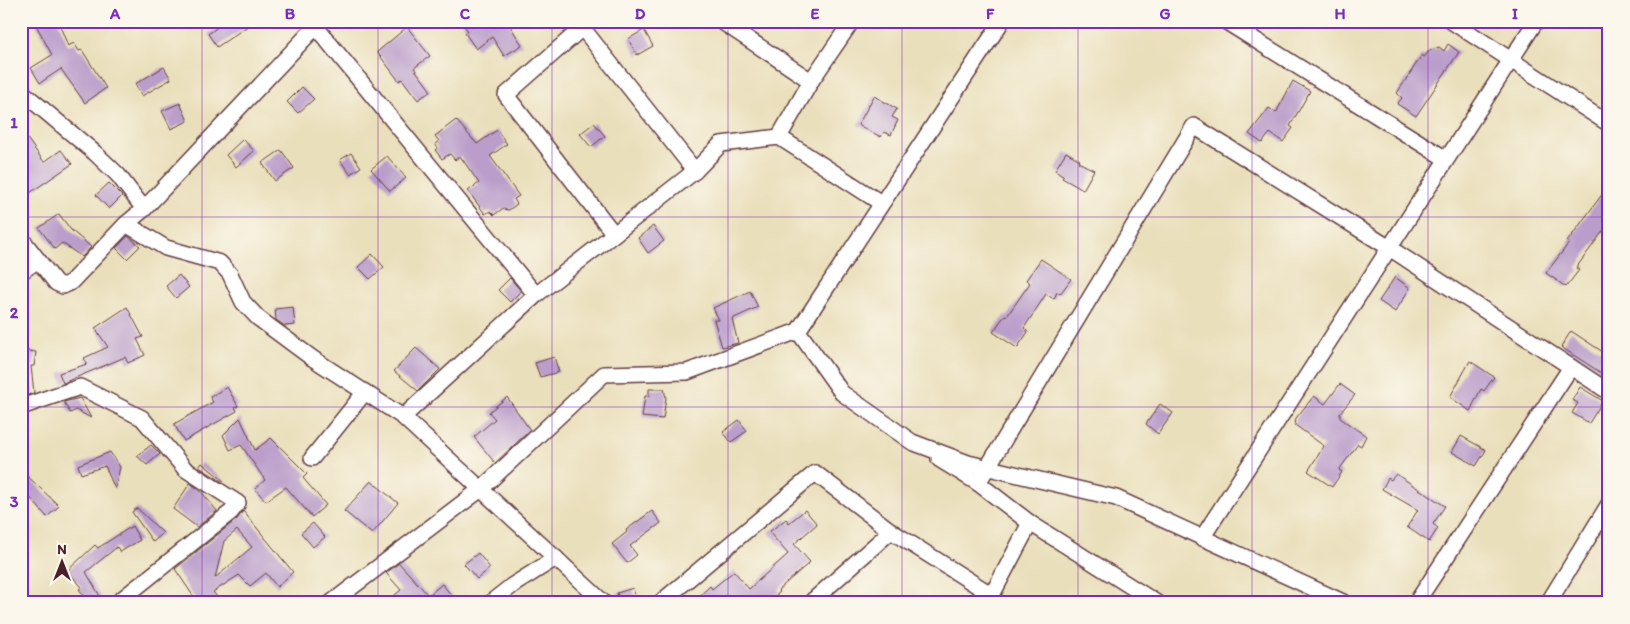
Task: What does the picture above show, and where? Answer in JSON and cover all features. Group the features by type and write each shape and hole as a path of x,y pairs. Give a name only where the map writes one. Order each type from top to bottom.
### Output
{"street":[{"path":"722,21 811,81"},
{"path":"779,137 811,81 852,21"},
{"path":"332,603 481,489 604,374 687,372 798,331 1002,21"},
{"path":"1225,21 1446,159"},
{"path":"1451,21 1609,124"},
{"path":"1202,538 1388,247 1536,21"},
{"path":"21,238 56,283 68,284 126,224 144,209 318,24 536,296"},
{"path":"614,234 506,95 580,24 695,171"},
{"path":"21,91 95,152 118,176 144,209"},
{"path":"978,483 1194,126 1388,247 1609,392"},
{"path":"403,417 536,296 695,171 721,144 779,137 881,203"},
{"path":"126,224 166,248 220,263 230,274 244,302 258,318 312,358 403,417 604,603"},
{"path":"21,272 38,260"},
{"path":"798,331 842,392 912,442 978,483 1030,523 1157,603"},
{"path":"1416,603 1571,367"},
{"path":"21,407 80,387 142,418 185,469 238,503 231,512 117,603"},
{"path":"312,458 365,392"},
{"path":"912,442 987,468 1116,498 1346,603"},
{"path":"660,603 815,473 891,531 992,595 1030,523"},
{"path":"1548,603 1609,504"},
{"path":"810,603 891,531"},
{"path":"490,603 513,585 556,558"}],"building":[{"path":"34,21 58,21 68,46 74,43 79,51 82,50 106,88 85,103 61,69 40,83 31,68 52,55"},
{"path":"226,21 255,21 217,47 208,34"},
{"path":"461,21 507,21 522,45 504,56 492,37 476,49 465,33 468,31"},
{"path":"407,27 430,56 414,68 431,91 418,100 402,79 399,81 377,52"},
{"path":"644,30 653,46 637,55 628,39"},
{"path":"1448,44 1459,52 1416,116 1397,104 1402,98 1397,93 1422,55 1424,57 1429,51 1439,47 1444,51"},
{"path":"164,67 171,79 142,96 135,84"},
{"path":"1293,81 1310,91 1290,126 1293,128 1283,142 1270,133 1262,143 1249,134 1269,108 1276,113"},
{"path":"302,87 314,99 298,113 287,102"},
{"path":"874,96 897,109 892,117 898,120 891,135 884,132 881,137 858,125"},
{"path":"180,103 188,121 171,129 162,111"},
{"path":"456,120 477,144 497,130 507,144 490,156 519,196 514,199 517,204 509,210 502,209 494,215 490,211 485,214 468,191 479,183 460,156 455,160 450,154 442,159 435,150 438,148 435,144 439,141 435,136"},
{"path":"594,123 605,136 591,147 580,134"},
{"path":"21,130 44,162 61,150 72,164 21,199"},
{"path":"243,139 254,151 236,167 226,155"},
{"path":"281,150 294,168 275,181 262,163"},
{"path":"1066,152 1080,160 1078,162 1094,170 1083,190 1062,178 1064,176 1055,170"},
{"path":"351,153 361,167 350,174 340,160"},
{"path":"387,156 406,178 390,191 371,169"},
{"path":"109,183 122,196 109,209 96,195"},
{"path":"1609,185 1609,223 1576,268 1579,270 1566,287 1546,273"},
{"path":"59,214 71,230 91,247 82,257 62,243 55,249 39,228"},
{"path":"653,226 664,241 648,253 638,238"},
{"path":"128,236 140,246 127,259 116,248"},
{"path":"372,254 384,267 370,279 358,267"},
{"path":"1041,259 1071,279 1060,294 1057,292 1054,299 1046,294 1024,328 1028,332 1017,348 993,332 1005,315 1007,316 1030,283 1026,280"},
{"path":"179,275 189,287 176,298 166,286"},
{"path":"1395,277 1410,288 1395,312 1379,301"},
{"path":"510,278 521,291 510,302 498,290"},
{"path":"750,291 758,307 732,319 738,343 722,347 714,320 719,320 713,308"},
{"path":"127,307 143,337 137,339 145,355 128,363 125,357 63,383 59,373 87,364 84,358 108,347 95,328"},
{"path":"293,307 295,325 285,326 276,320 275,309"},
{"path":"1571,331 1609,356 1609,378 1561,347"},
{"path":"416,348 440,369 418,391 394,371"},
{"path":"21,350 36,352 34,366 31,366 34,393 21,397"},
{"path":"554,357 559,372 540,377 535,363"},
{"path":"1470,361 1494,377 1484,391 1481,389 1470,411 1450,397"},
{"path":"1340,384 1355,395 1340,413 1340,418 1366,436 1361,446 1358,444 1339,470 1342,472 1332,487 1308,471 1324,446 1295,425 1296,418 1314,396 1325,404"},
{"path":"227,387 238,406 235,407 237,411 184,441 174,424 213,402 210,397"},
{"path":"1580,387 1603,401 1589,423 1572,413 1578,403 1572,400"},
{"path":"649,389 664,389 666,398 663,419 642,417 645,396 649,396"},
{"path":"507,397 530,430 495,463 474,437 495,419 489,412"},
{"path":"80,398 91,418 76,410 70,413 64,402"},
{"path":"1160,404 1173,413 1158,434 1146,424"},
{"path":"240,418 255,450 271,438 307,474 303,478 326,505 312,517 286,487 266,501 255,489 265,480 241,445 230,450 223,435"},
{"path":"739,420 747,431 731,442 723,432"},
{"path":"1461,436 1486,450 1476,466 1452,452"},
{"path":"151,445 160,454 147,465 137,456"},
{"path":"110,452 120,467 115,489 105,466 81,474 78,465"},
{"path":"202,463 224,481 199,467"},
{"path":"21,470 59,506 47,517 21,487"},
{"path":"1396,474 1445,506 1433,524 1438,528 1429,542 1407,527 1418,510 1382,489 1388,478 1391,480"},
{"path":"371,481 398,503 372,534 344,511"},
{"path":"190,483 200,490 217,511 197,527 173,509"},
{"path":"137,508 163,533 153,542 132,512"},
{"path":"805,510 817,524 794,544 810,562 778,590 780,592 767,603 692,603 710,586 712,589 734,571 749,589 788,554 769,532 786,519 789,523"},
{"path":"243,511 293,572 277,587 266,573 250,586 239,575 213,592 222,603 198,603 175,569 237,519","holes":["237,530 252,547 215,578 224,541"]},
{"path":"652,511 661,523 630,546 637,555 627,563 612,544 627,532 626,530"},
{"path":"313,523 325,537 313,547 301,533"},
{"path":"132,526 140,540 120,552 117,547 86,572 104,603 97,603 93,598 88,601 79,589 82,587 67,571 95,545 98,548"},
{"path":"478,553 490,568 477,579 464,564"},
{"path":"399,563 428,595 418,603 385,603 401,590 386,573"},
{"path":"442,584 458,603 435,603 429,595"},
{"path":"633,588 637,603 619,603 617,593"}]}
